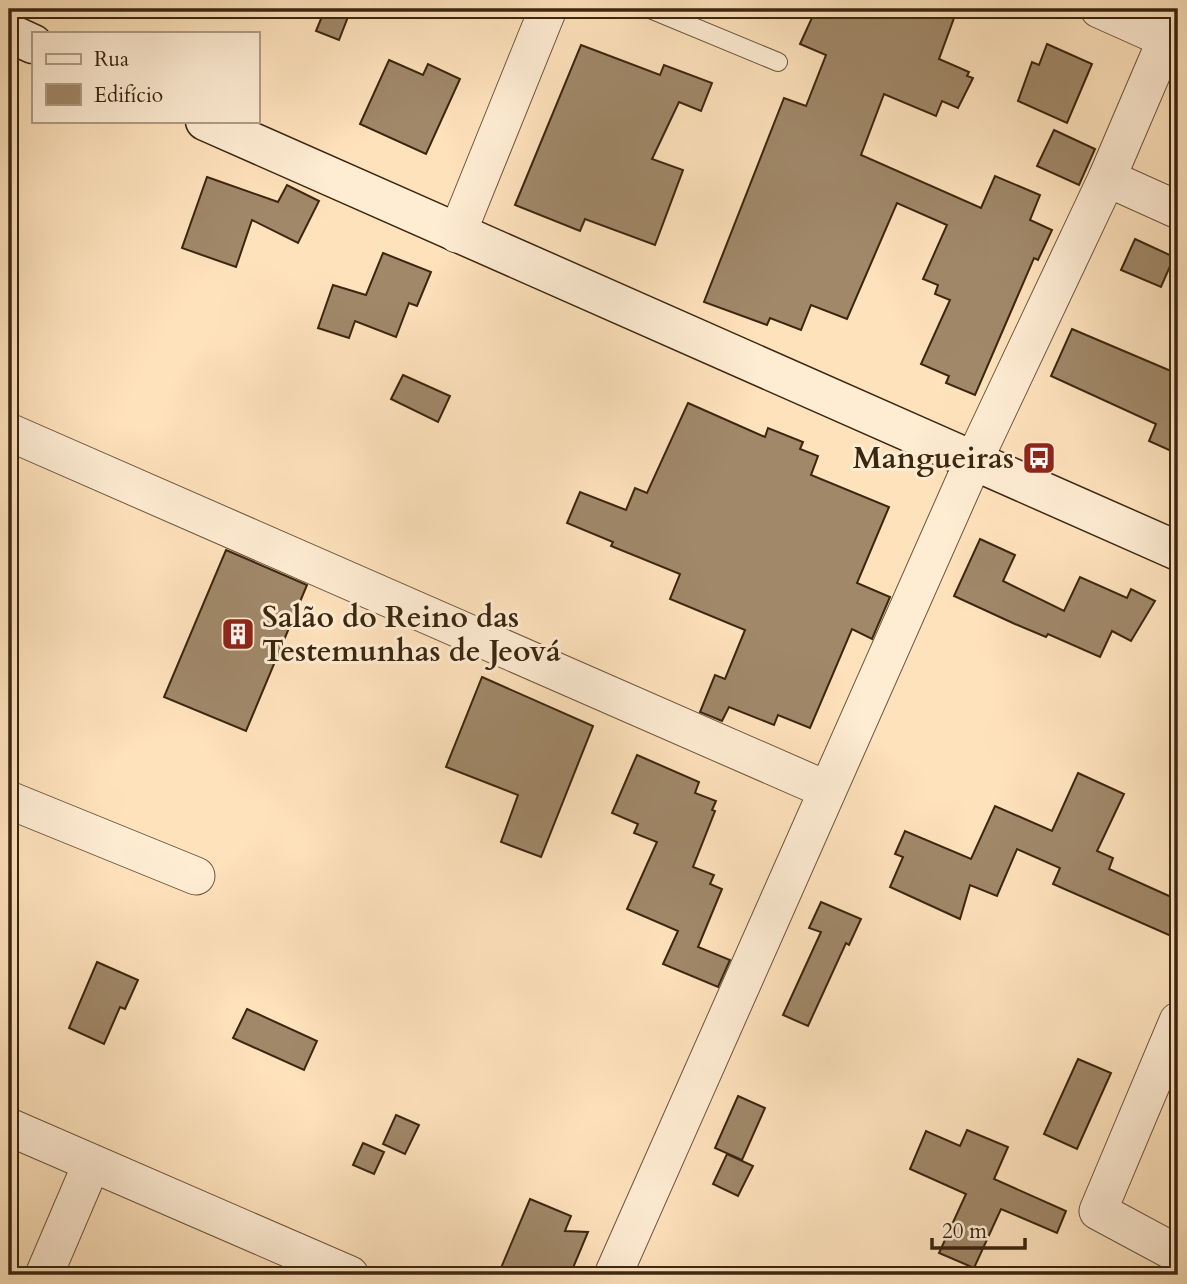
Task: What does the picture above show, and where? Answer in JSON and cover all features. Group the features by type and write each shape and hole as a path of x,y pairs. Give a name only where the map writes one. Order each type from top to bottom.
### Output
{"street":[{"path":"457,234 548,9"},
{"path":"613,1275 974,462 1107,178 1172,25 1100,9"},
{"path":"9,33 32,44"},
{"path":"207,122 1178,551"},
{"path":"1107,178 1178,210"},
{"path":"9,432 827,790"},
{"path":"9,800 196,876"},
{"path":"1178,1021 1098,1211 1178,1254"},
{"path":"9,1128 349,1275"},
{"path":"44,1275 91,1164"}],"lane":[{"path":"650,9 778,62"}],"building":[{"path":"325,9 351,9 339,40 316,31"},
{"path":"816,9 929,9 954,18 939,59 969,72 967,76 973,78 958,108 942,101 936,116 884,94 861,155 981,208 995,176 1040,195 1030,220 1052,230 1038,260 1034,258 975,395 946,383 949,376 921,364 950,300 935,294 938,285 923,279 947,225 897,203 847,319 811,305 801,330 770,318 767,325 704,302 784,98 806,106 826,55 800,44"},
{"path":"1047,44 1092,64 1067,123 1018,101 1032,62 1039,65"},
{"path":"581,45 660,75 664,65 712,83 701,111 679,102 652,159 683,170 655,245 585,219 580,231 515,205"},
{"path":"389,60 423,75 428,64 460,79 426,154 360,124"},
{"path":"1054,130 1095,149 1079,185 1037,166"},
{"path":"207,177 278,202 287,185 319,201 298,243 252,220 236,267 182,248"},
{"path":"1135,239 1174,257 1161,287 1121,270"},
{"path":"383,253 431,272 417,306 409,303 396,337 355,321 349,338 318,328 333,285 366,295"},
{"path":"1072,329 1178,374 1178,454 1149,441 1156,424 1051,376"},
{"path":"403,375 450,396 438,422 391,399"},
{"path":"688,403 765,437 768,428 803,442 800,449 818,456 811,475 889,507 857,583 890,597 872,639 852,629 810,728 778,715 774,725 729,707 722,721 700,712 715,675 725,679 745,630 670,599 680,574 611,546 613,542 567,523 580,492 626,510 635,488 647,493"},
{"path":"980,539 1015,555 1003,581 1064,611 1080,577 1127,598 1131,589 1155,601 1131,641 1112,631 1100,657 1048,634 1046,637 954,596"},
{"name":"Salão do Reino das Testemunhas de Jeová","path":"226,550 307,585 246,731 164,697"},
{"path":"482,677 593,726 541,857 501,842 518,795 446,767"},
{"path":"637,755 699,782 695,793 716,801 712,810 715,811 693,867 714,875 710,884 722,889 698,947 730,960 718,987 663,964 678,931 627,909 657,842 634,833 638,824 612,813"},
{"path":"1078,773 1124,794 1097,851 1113,858 1109,869 1178,900 1178,939 1053,884 1060,868 1017,849 997,896 970,885 960,919 890,887 903,857 895,854 905,831 971,859 995,806 1052,831"},
{"path":"821,902 861,919 849,945 846,943 808,1026 783,1015 821,932 809,928"},
{"path":"97,962 138,980 125,1009 120,1007 104,1044 69,1028"},
{"path":"247,1009 317,1041 304,1070 233,1038"},
{"path":"1078,1059 1111,1073 1077,1149 1044,1134"},
{"path":"738,1096 765,1108 742,1160 715,1148"},
{"path":"396,1115 419,1125 405,1154 383,1144"},
{"path":"967,1130 1008,1147 994,1179 1066,1211 1057,1233 1001,1209 974,1268 939,1253 966,1194 910,1169 926,1131 960,1146"},
{"path":"363,1143 384,1152 374,1174 353,1165"},
{"path":"727,1154 753,1166 738,1196 713,1184"},
{"path":"530,1199 571,1216 565,1231 588,1232 570,1275 498,1275"}],"place":[{"name":"Mangueiras","path":"1039,458"},
{"name":"Salão do Reino das Testemunhas de Jeová","path":"238,634"}]}
